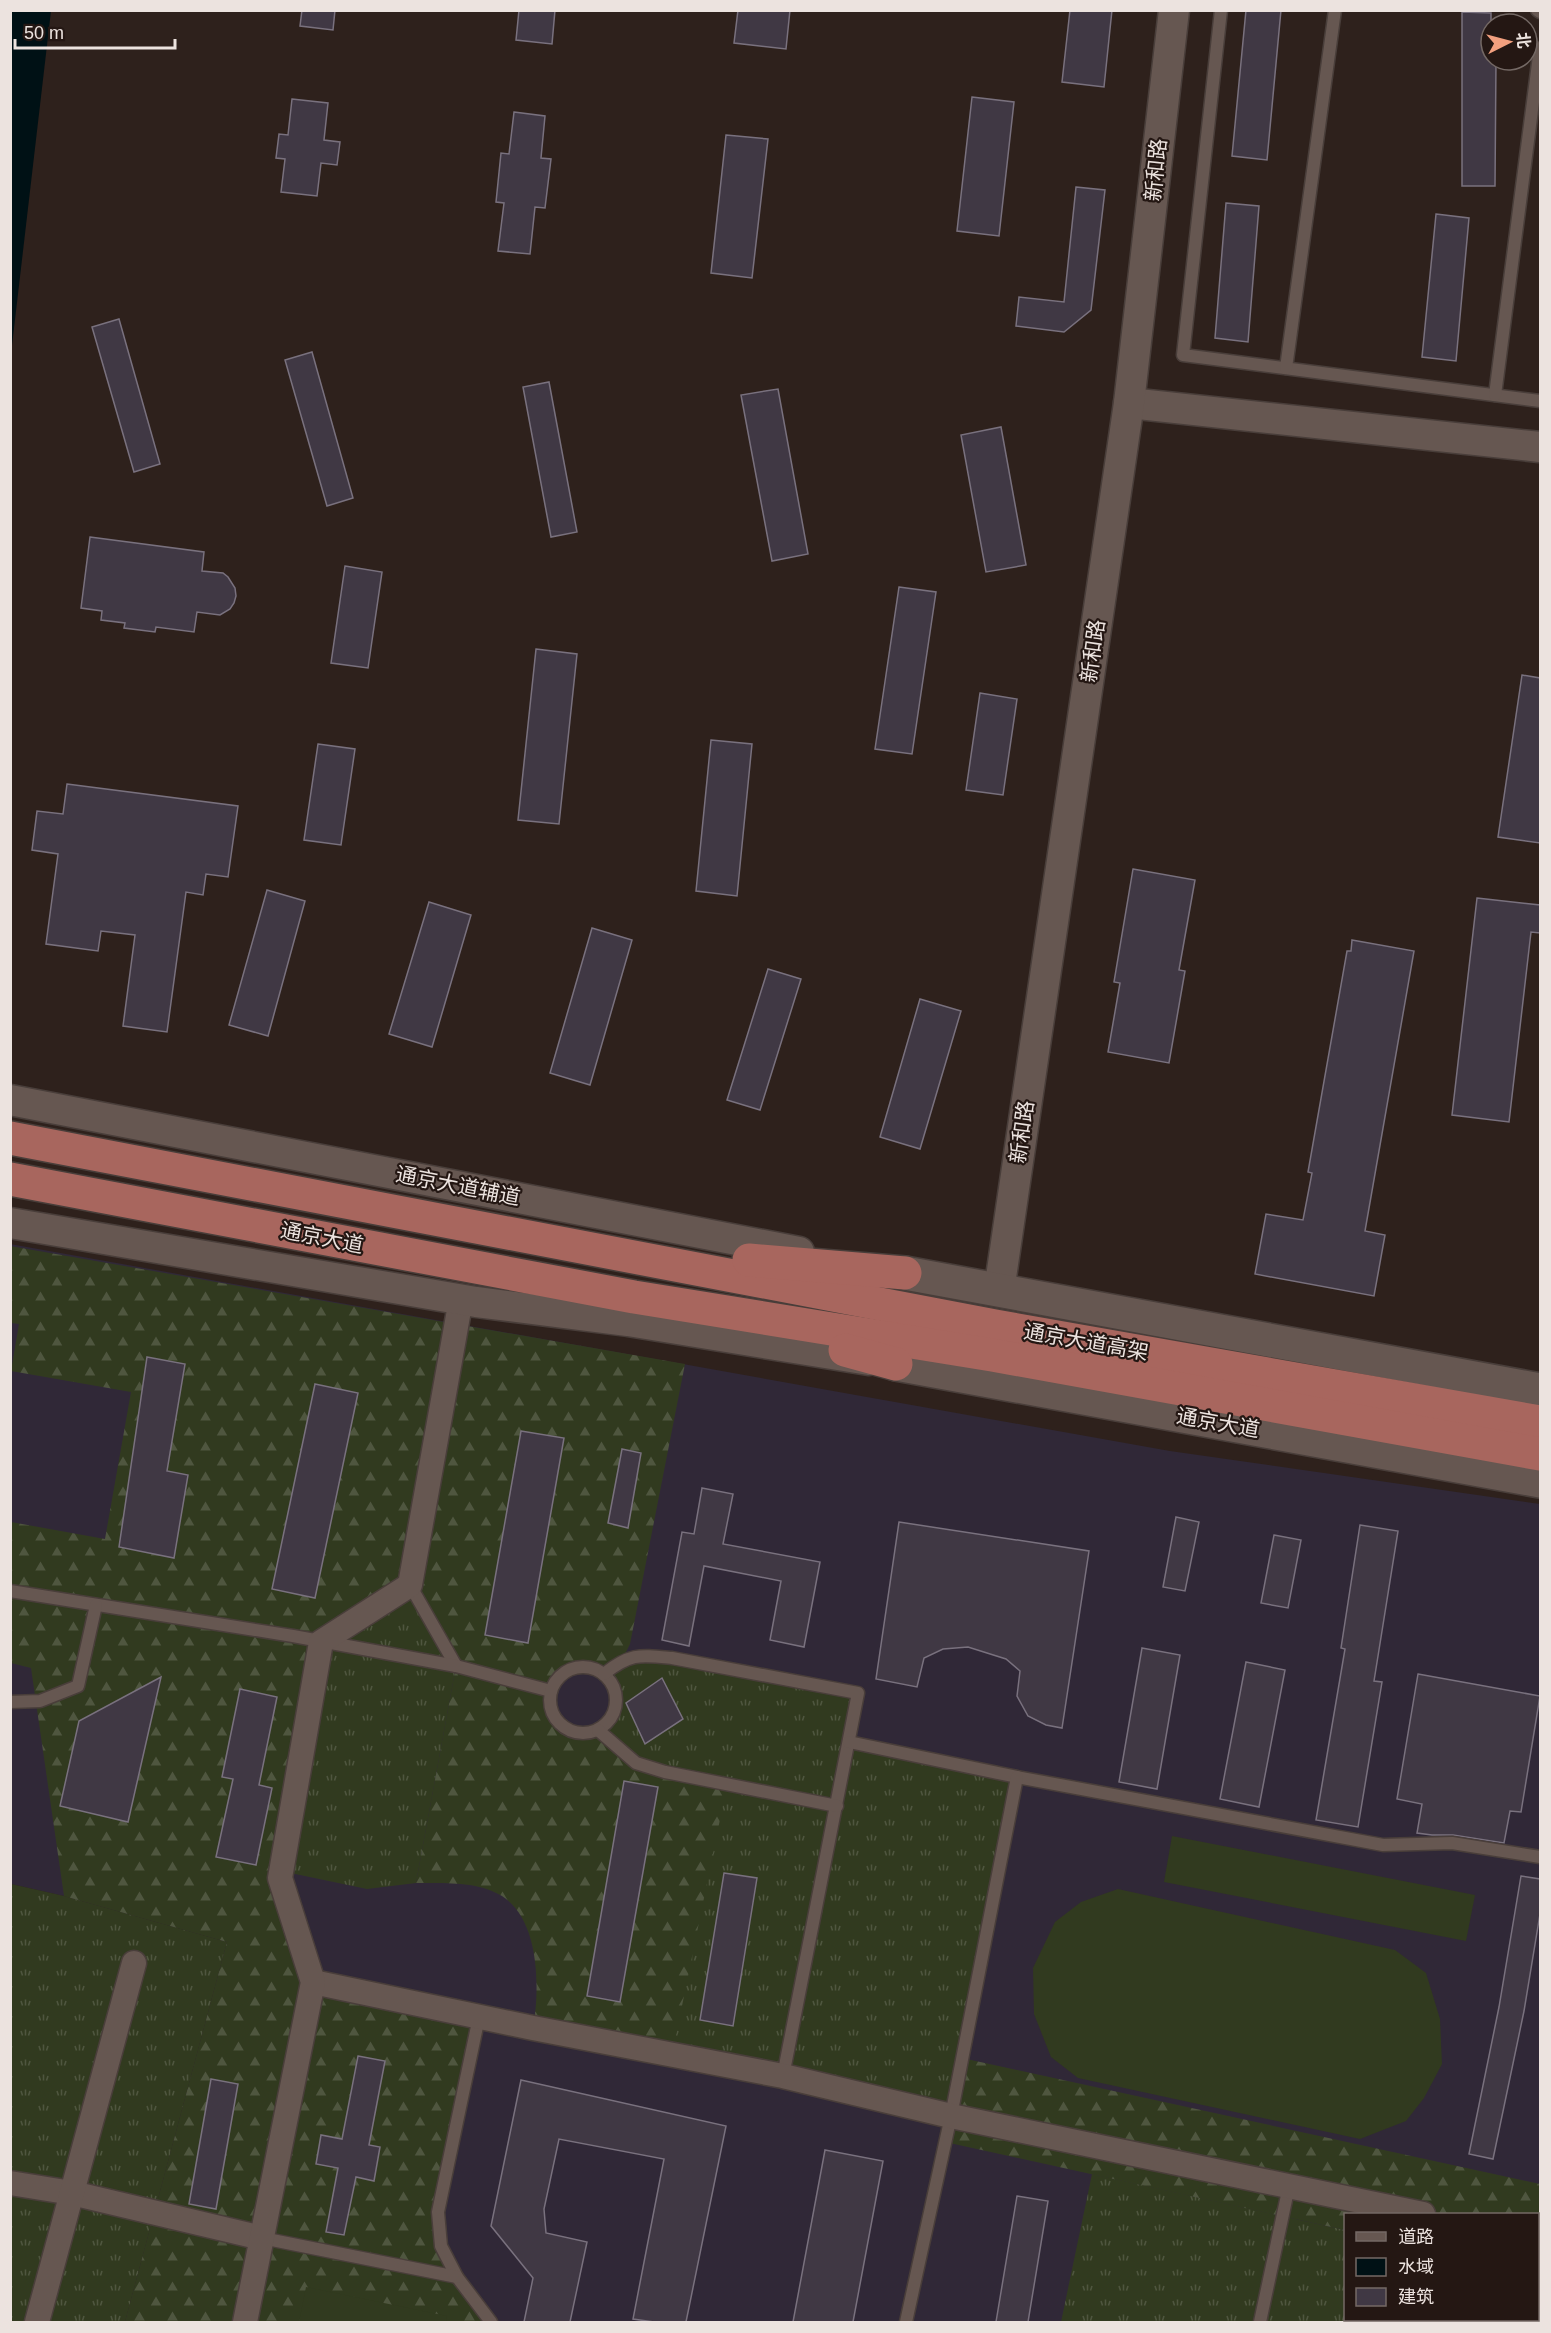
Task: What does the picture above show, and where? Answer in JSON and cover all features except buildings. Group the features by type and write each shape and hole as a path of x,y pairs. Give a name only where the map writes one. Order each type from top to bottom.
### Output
{"highway":[{"name":"通京大道","path":"10,1138 632,1256"},
{"name":"通京大道","path":"10,1179 634,1298"},
{"path":"632,1256 736,1259 905,1273"},
{"name":"通京大道高架","path":"632,1256 995,1326 1200,1377 1540,1454"},
{"path":"634,1298 796,1336 896,1364"},
{"name":"通京大道高架","path":"634,1298 992,1355 1200,1377 1540,1422"}],"main road":[{"path":"905,1273 1540,1390"},
{"name":"通京大道","path":"896,1364 1540,1481"}],"street":[{"name":"新和路","path":"999,1291 1130,403 1174,10"},
{"path":"1130,403 1540,447"},
{"name":"通京大道辅道","path":"10,1100 905,1273"},
{"path":"10,1223 460,1299 628,1321 896,1364"},
{"path":"245,2322 313,1982 280,1878 321,1642 410,1585 460,1299"},
{"path":"37,2322 134,1963"},
{"path":"313,1982 783,2076 951,2116 1418,2213"},
{"path":"10,2183 72,2193 262,2238"}],"lane":[{"path":"1221,10 1183,355 1540,401"},
{"path":"1286,368 1335,10"},
{"path":"1495,395 1540,48"},
{"path":"410,1585 456,1666"},
{"path":"10,1591 456,1666 551,1691"},
{"path":"10,1702 40,1701 78,1686 96,1605"},
{"path":"604,1674 622,1660 643,1656 672,1658 858,1693 783,2076"},
{"path":"584,1666 595,1668 611,1682 615,1692 614,1714 608,1723 598,1730 577,1733 558,1722 552,1712 551,1691 563,1673 584,1666"},
{"path":"598,1730 636,1763 837,1806"},
{"path":"849,1742 1017,1777 1383,1845 1452,1843 1540,1857"},
{"path":"906,2322 951,2116 1017,1777"},
{"path":"479,2017 438,2212 441,2246 457,2277 491,2322"},
{"path":"1260,2322 1288,2186"},
{"path":"262,2238 457,2277"}],"shaded area":[{"path":"10,1244 1170,1451 1540,1504 1540,2322 125,2322 227,1942 64,1896 11,1884"}],"green space":[{"path":"10,1246 685,1364 630,1644 622,1660 604,1674 583,1667 567,1671 556,1682 552,1697 553,1713 561,1726 576,1733 598,1730 637,1763 727,1785 672,2055 533,2028 536,1994 534,1956 524,1921 515,1907 493,1891 471,1885 416,1883 456,1666 410,1585 321,1642 281,1871 313,1982 479,2017 438,2212 441,2246 491,2322 125,2322 227,1942 64,1896 31,1668 11,1663 11,1522 105,1539 131,1392 11,1371 19,1324 11,1323"},
{"path":"410,1585 456,1666 416,1883 367,1889 281,1871 321,1642"},
{"path":"643,1655 858,1693 849,1742 1017,1777 951,2116 672,2055 636,1763 598,1730 610,1717 615,1703 613,1689 604,1674"},
{"path":"1172,1836 1475,1895 1466,1941 1164,1882"},
{"path":"11,1884 64,1896 227,1942 125,2322 11,2322"},
{"path":"1118,1889 1395,1950 1426,1973 1440,2019 1442,2064 1424,2098 1406,2121 1360,2139 1078,2078 1051,2057 1034,2014 1033,1968 1055,1922 1081,1902"},
{"path":"962,2058 1540,2184 1540,2273 1539,2213 1344,2213 1344,2230 945,2142"},
{"path":"1092,2174 1344,2230 1344,2321 1539,2321 1540,2273 1540,2322 1061,2322"},
{"path":"306,2287 447,2316 446,2322 299,2322"}],"water":[{"path":"10,11 51,11 11,354"}]}
